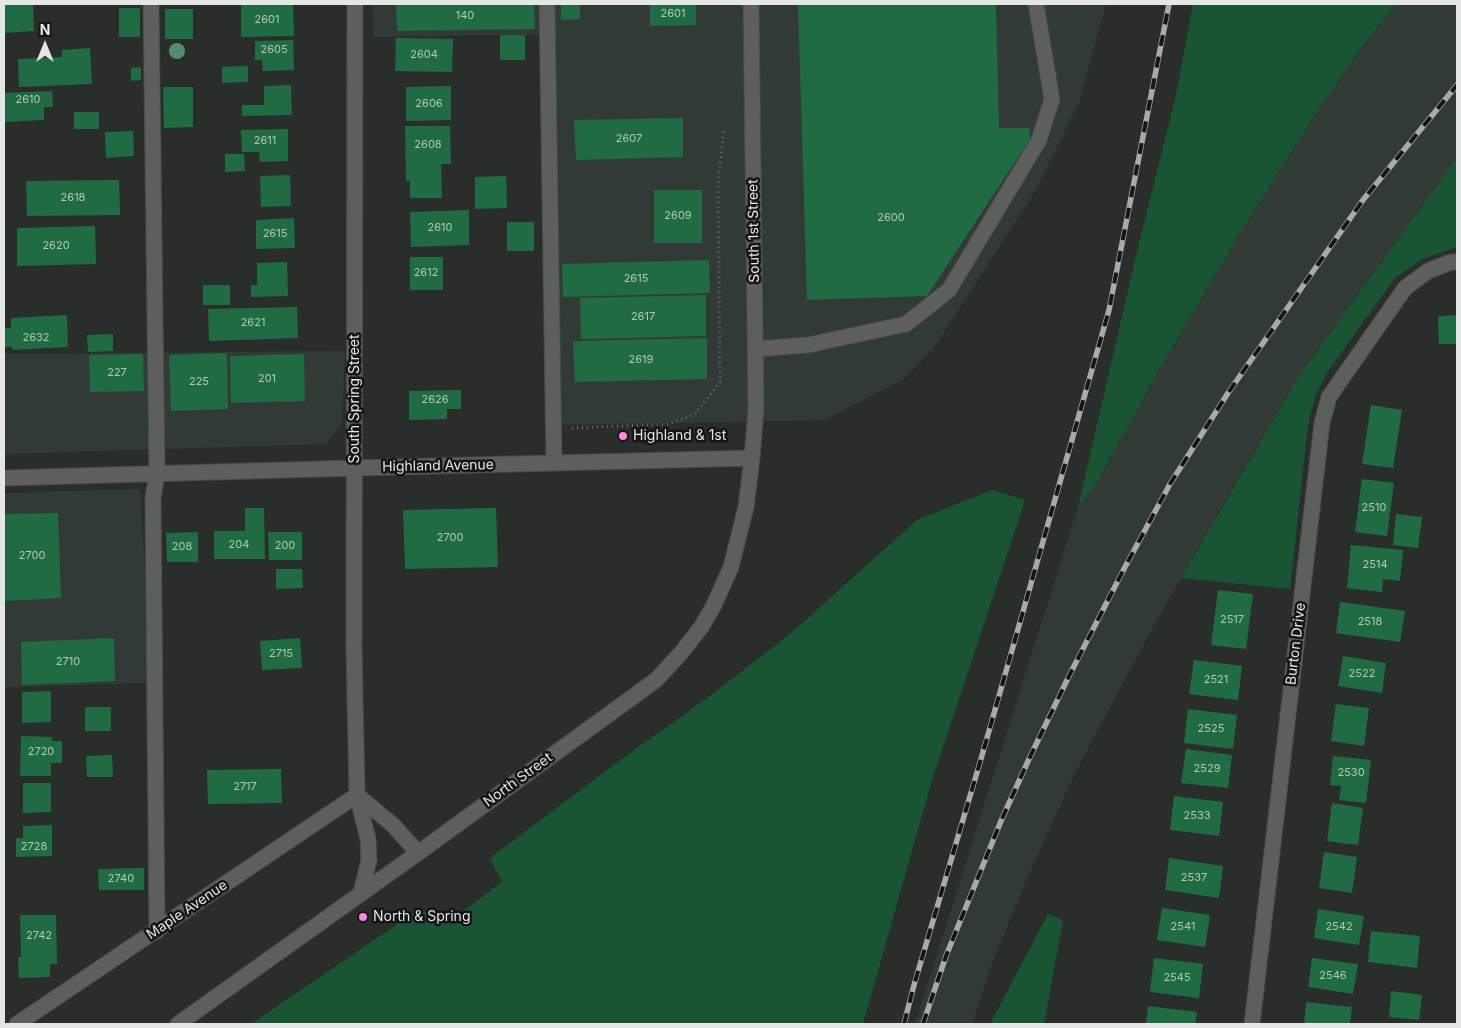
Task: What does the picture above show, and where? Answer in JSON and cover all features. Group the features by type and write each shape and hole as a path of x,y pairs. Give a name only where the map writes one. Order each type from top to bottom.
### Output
{"street":[{"path":"151,4 157,474 153,498 157,931"},
{"name":"South Spring Street","path":"355,4 356,468 354,496 354,647 357,795 368,839 369,860 361,893"},
{"path":"547,4 554,463"},
{"name":"South 1st Street","path":"751,4 756,408 752,458"},
{"path":"755,349 808,345 906,324 949,290 1039,140 1052,99 1036,4"},
{"name":"Burton Drive","path":"1252,1024 1322,423 1329,397 1405,288 1428,271 1451,262 1457,262"},
{"name":"Highland Avenue","path":"4,478 752,458"},
{"name":"North Street","path":"178,1024 656,680 681,653 702,626 714,605 731,567 746,507 752,458"},
{"path":"357,795 393,826 418,853"},
{"name":"Maple Avenue","path":"18,1024 357,795"}],"path":[{"path":"554,429 668,424 694,415 720,382 718,183 724,128"}],"shaded area":[{"path":"372,4 1106,4 1079,103 1037,188 933,349 904,379 825,420 557,425 556,34 373,37"},
{"path":"1397,4 1457,4 1457,158 1297,379 1153,627 1075,773 1028,876 990,968 972,1024 915,1024 1078,507 1094,487 1167,356 1237,238 1316,113 1366,41"},
{"path":"345,351 342,422 326,444 4,454 4,354"},
{"path":"140,489 147,600 148,683 4,687 4,493"}],"green space":[{"path":"1193,4 1397,4 1366,41 1316,113 1237,238 1167,356 1094,487 1078,507 1138,247 1176,95"},
{"path":"1457,158 1457,247 1422,259 1394,279 1328,371 1315,397 1308,425 1290,589 1181,578 1297,379"},
{"path":"992,490 1025,500 932,780 863,1024 251,1024 418,910 450,921 502,882 490,858 619,761 710,696 790,634 917,520"},
{"path":"1048,914 1063,920 1044,1024 990,1024"}],"building":[{"path":"33,4 34,31 4,33 4,5"},
{"path":"241,4 293,4 294,36 241,37"},
{"path":"396,4 534,4 535,29 397,31"},
{"path":"561,4 580,4 580,19 561,20"},
{"path":"650,4 696,4 696,25 650,26"},
{"path":"798,4 996,4 999,128 1029,128 1030,139 927,296 807,300"},
{"path":"119,8 140,8 140,37 119,37"},
{"path":"165,9 193,9 193,39 165,39"},
{"path":"500,35 525,35 525,60 500,60"},
{"path":"396,38 453,39 452,72 395,71"},
{"path":"293,40 294,70 263,71 262,60 255,60 255,41"},
{"path":"90,48 92,84 19,87 18,59 62,57 62,50"},
{"path":"248,66 248,82 222,83 222,67"},
{"path":"141,67 141,80 131,81 131,68"},
{"path":"291,85 292,115 242,116 242,105 264,105 264,86"},
{"path":"451,86 451,120 406,121 406,87"},
{"path":"163,87 193,87 193,127 164,128"},
{"path":"52,91 53,107 44,107 44,120 4,122 4,93"},
{"path":"74,112 99,112 99,129 74,129"},
{"path":"683,118 683,157 576,160 574,120"},
{"path":"405,126 450,126 451,164 441,164 442,198 410,198 410,181 406,181"},
{"path":"288,129 288,161 260,162 259,152 242,152 241,130"},
{"path":"133,131 134,156 106,158 105,132"},
{"path":"225,154 244,154 245,171 225,172"},
{"path":"290,175 291,206 261,207 260,176"},
{"path":"506,176 507,208 475,209 475,177"},
{"path":"119,180 120,215 27,216 26,181"},
{"path":"654,190 702,190 702,243 654,243"},
{"path":"469,210 469,245 411,247 410,212"},
{"path":"294,218 295,248 256,249 256,220"},
{"path":"507,222 534,222 534,251 507,251"},
{"path":"95,226 96,264 17,266 17,228"},
{"path":"410,257 443,257 443,290 410,290"},
{"path":"709,260 710,293 563,297 562,264"},
{"path":"287,262 288,296 251,297 251,285 257,285 257,263"},
{"path":"203,285 230,285 230,305 203,305"},
{"path":"706,295 706,336 581,339 580,298"},
{"path":"297,307 298,338 209,341 208,309"},
{"path":"67,315 68,347 12,350 12,347 4,347 4,328 11,328 11,318"},
{"path":"1457,315 1457,344 1439,344 1438,316"},
{"path":"113,334 113,351 88,352 87,335"},
{"path":"707,338 707,379 575,382 573,341"},
{"path":"227,353 228,409 171,411 169,355"},
{"path":"143,354 144,391 90,392 89,355"},
{"path":"304,354 305,401 231,403 230,356"},
{"path":"461,390 461,409 447,409 447,419 409,420 409,391"},
{"path":"1371,405 1402,410 1393,468 1362,464"},
{"path":"1362,479 1394,483 1387,536 1355,532"},
{"path":"245,508 264,508 265,559 214,559 214,531 245,531"},
{"path":"496,508 498,567 405,569 403,510"},
{"path":"58,513 61,598 4,601 4,514"},
{"path":"1396,514 1422,517 1418,548 1393,545"},
{"path":"198,532 198,562 167,562 166,533"},
{"path":"268,532 302,532 302,560 269,560"},
{"path":"1351,545 1403,550 1400,581 1383,579 1382,592 1347,588"},
{"path":"276,569 302,569 303,588 276,589"},
{"path":"1218,590 1253,594 1246,649 1211,645"},
{"path":"1340,602 1405,611 1400,642 1336,633"},
{"path":"114,638 115,681 22,685 21,642"},
{"path":"300,638 302,668 262,670 260,641"},
{"path":"1343,656 1386,663 1382,693 1338,686"},
{"path":"1194,660 1242,666 1238,700 1189,694"},
{"path":"51,691 51,722 22,723 22,692"},
{"path":"1336,704 1369,708 1364,746 1331,741"},
{"path":"85,707 111,707 111,731 85,731"},
{"path":"1188,709 1237,715 1233,749 1184,743"},
{"path":"21,736 52,737 52,741 62,741 62,763 51,763 51,776 20,776"},
{"path":"1186,749 1232,755 1228,788 1181,783"},
{"path":"112,755 113,777 87,777 86,756"},
{"path":"1333,756 1371,760 1366,803 1339,800 1341,786 1330,785"},
{"path":"281,769 282,803 208,804 207,770"},
{"path":"23,783 51,783 51,812 23,813"},
{"path":"1174,796 1223,802 1219,836 1170,830"},
{"path":"1332,803 1363,808 1358,845 1327,841"},
{"path":"52,825 52,856 16,857 16,838 23,838 23,826"},
{"path":"1324,852 1357,857 1352,893 1319,888"},
{"path":"1169,858 1223,866 1219,898 1165,890"},
{"path":"144,868 144,890 99,890 98,869"},
{"path":"1162,908 1210,915 1205,947 1157,940"},
{"path":"1318,909 1364,916 1359,945 1314,938"},
{"path":"20,915 56,915 57,964 50,964 50,977 19,978 18,957 21,957"},
{"path":"1371,931 1420,936 1417,968 1368,962"},
{"path":"1154,958 1203,964 1199,998 1150,992"},
{"path":"1312,958 1358,964 1353,994 1308,987"},
{"path":"1391,991 1422,995 1419,1020 1389,1017"},
{"path":"1306,1002 1352,1007 1350,1024 1304,1024"},
{"path":"1148,1006 1197,1012 1195,1024 1146,1024"}],"railway":[{"path":"904,1024 1109,310 1169,4"},
{"path":"923,1024 946,956 1001,821 1029,759 1070,674 1170,484 1228,393 1363,200 1457,85"}],"place":[{"name":"Highland & 1st","path":"623,436"},
{"name":"North & Spring","path":"363,917"}]}
